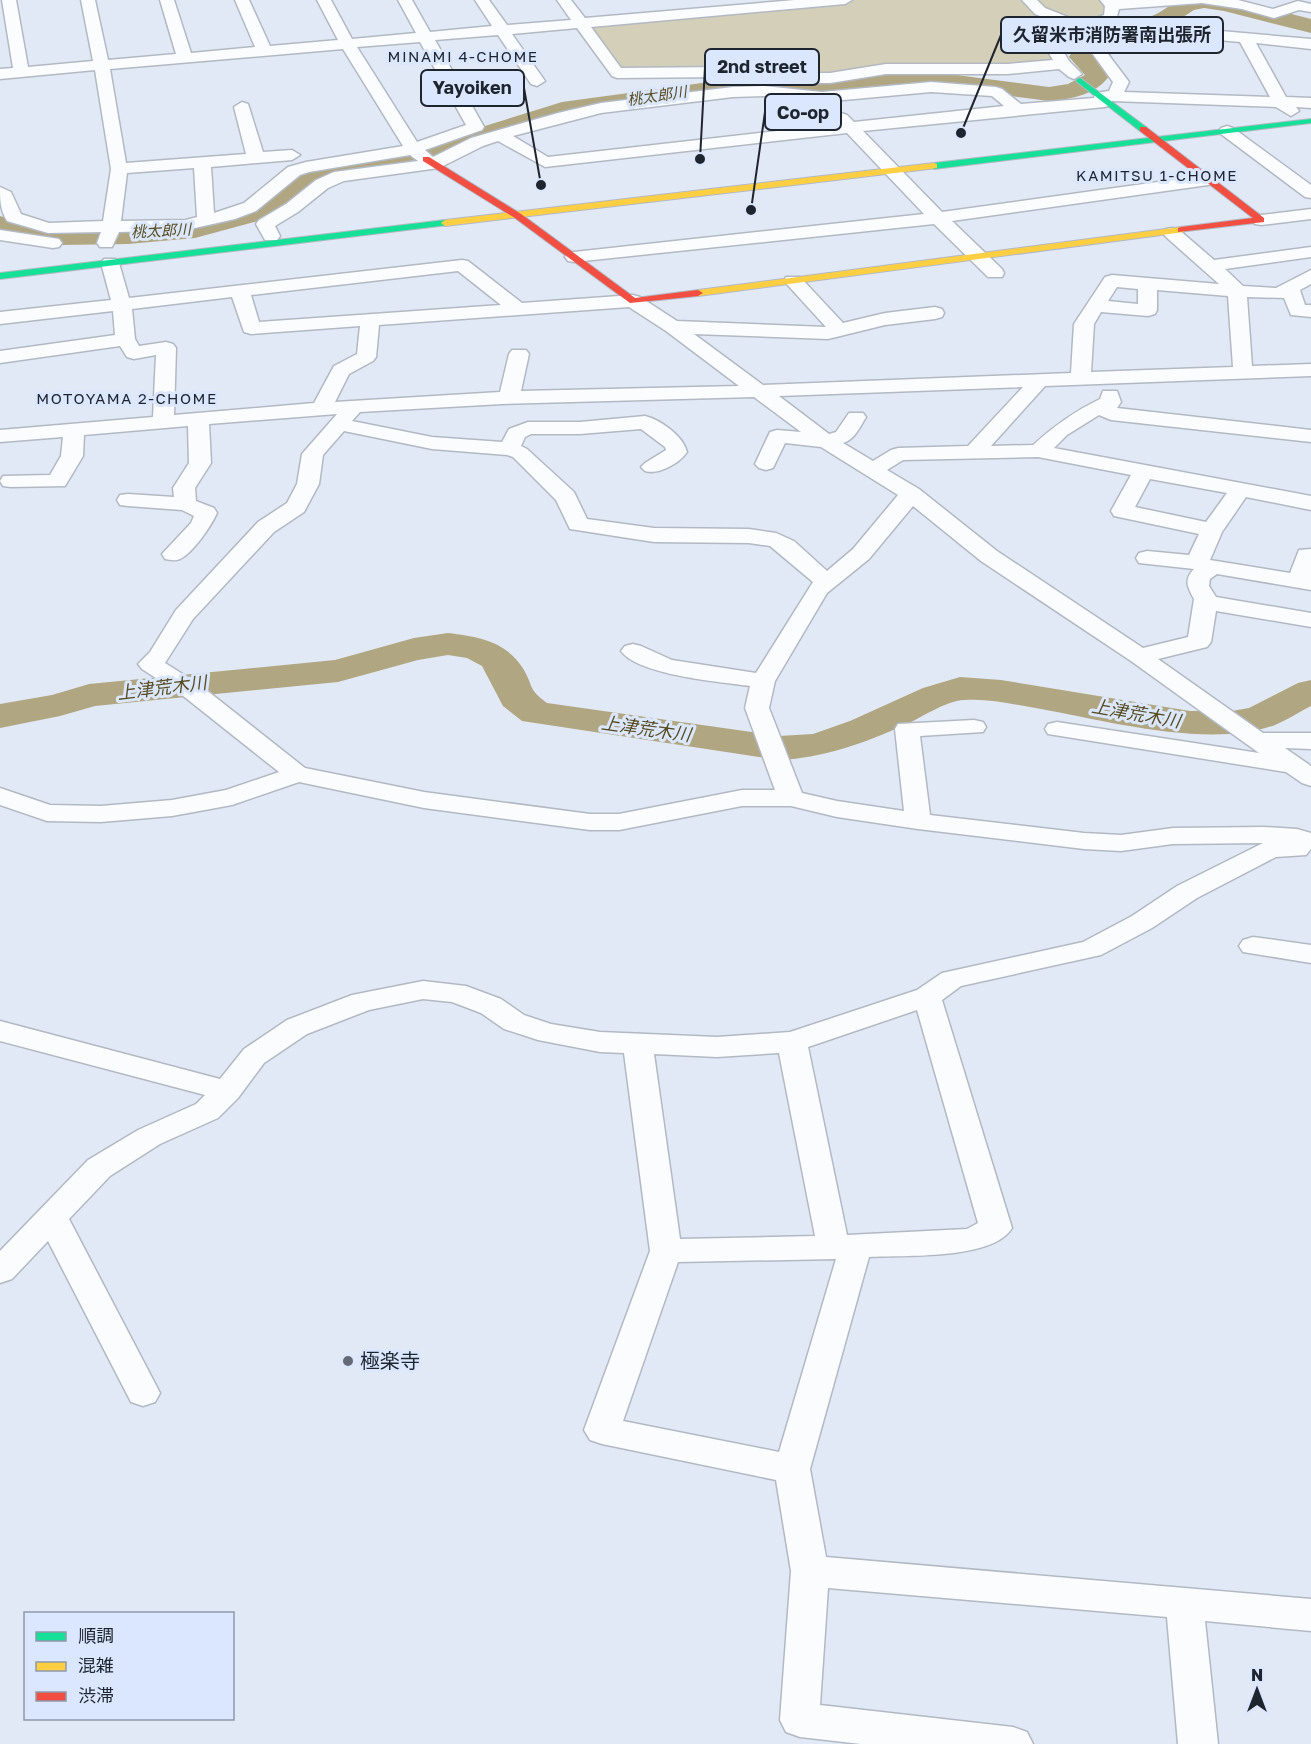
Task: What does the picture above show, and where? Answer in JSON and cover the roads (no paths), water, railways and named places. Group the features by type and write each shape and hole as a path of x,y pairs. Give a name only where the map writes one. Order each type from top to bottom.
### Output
{"street":[{"path":"9,0 21,72"},
{"path":"88,0 102,64 119,169 108,247 122,306 125,339 134,352 166,348 163,423"},
{"path":"167,0 185,57"},
{"path":"242,0 264,50"},
{"path":"324,0 347,43 424,157 518,216 633,301 673,327 826,441 911,494 989,556 1139,656 1302,772"},
{"path":"405,0 475,127"},
{"path":"482,0 537,81"},
{"path":"564,0 617,73 743,72 791,78 830,78 886,69 1008,69 1063,64"},
{"path":"635,0 648,17"},
{"path":"0,74 500,28 648,17 721,5 845,0"},
{"path":"1029,0 1040,11 1083,28"},
{"path":"1198,0 1110,3 1111,17 1083,28 1054,48 1063,64 1080,80 1107,98 1153,137 1262,220"},
{"path":"1205,0 1243,5 1274,14 1303,4"},
{"path":"1107,98 1121,82 1100,53 1106,48 1152,29 1311,44"},
{"path":"1246,39 1281,103 1306,118"},
{"path":"0,276 186,225 206,222 250,207 283,179 300,169 333,161 424,157 475,127 559,104 685,88 703,77 704,72"},
{"path":"271,236 265,224 292,208 322,184 340,176 424,157 601,108 764,91 822,97 932,87 996,92 1018,109"},
{"path":"822,97 938,218 995,273"},
{"path":"500,135 545,162 1107,98 1311,103"},
{"path":"242,107 256,158"},
{"path":"1153,137 1227,131 1306,118"},
{"path":"0,235 40,243 108,247 271,236 889,168 1306,118"},
{"path":"1227,131 1311,193"},
{"path":"119,169 292,155"},
{"path":"202,162 206,222"},
{"path":"0,266 108,247 518,216 889,168"},
{"path":"574,257 938,218 1208,180"},
{"path":"0,192 5,196 13,217 108,247"},
{"path":"240,291 251,328 370,320 633,301 1311,214"},
{"path":"1172,233 1237,290 1243,372"},
{"path":"1210,266 1311,252"},
{"path":"0,318 122,306 462,265 518,309"},
{"path":"1085,377 1084,324 1112,282 1279,294 1311,276"},
{"path":"792,281 839,330"},
{"path":"1095,306 1148,310 1147,284"},
{"path":"1290,288 1298,311 1311,311"},
{"path":"673,327 828,333 885,319 935,313"},
{"path":"370,320 366,357 341,370 338,413 313,454 308,484 296,507 266,527 184,615 159,656 150,664 191,690 297,774 424,800 590,822 619,822 742,798 791,798 918,821 1121,843 1184,836 1297,837 1311,841"},
{"path":"0,357 125,339"},
{"path":"509,398 519,354"},
{"path":"0,436 198,419 338,413 509,398 1311,370"},
{"path":"1038,451 1060,431 1087,413 1103,408 1111,402 1110,395 1085,377"},
{"path":"975,451 1041,379"},
{"path":"1103,408 1111,414 1311,436"},
{"path":"338,413 432,443 510,450 520,453 566,497 578,524 654,535 749,536 776,540 786,546 826,582"},
{"path":"765,464 777,436 826,441 844,436 856,417"},
{"path":"186,504 184,489 200,463 198,419"},
{"path":"510,450 516,433 528,428 580,428 645,422 675,444 677,452 652,467"},
{"path":"12,481 57,481 72,456 74,430"},
{"path":"873,470 898,454 1038,451 1311,502"},
{"path":"1144,471 1122,511 1212,530"},
{"path":"1139,656 1199,642 1205,602 1198,586 1199,577 1212,530 1240,490"},
{"path":"791,798 757,708 763,681 818,589 861,554 911,494"},
{"path":"128,500 186,504 206,513 201,525 173,554"},
{"path":"1147,558 1305,582 1307,555"},
{"path":"1205,602 1311,620"},
{"path":"633,651 666,666 763,681"},
{"path":"918,821 907,729 974,727"},
{"path":"1057,729 1283,765 1302,772"},
{"path":"1256,740 1311,741"},
{"path":"0,796 47,813 101,814 171,808 232,797 297,774"},
{"path":"0,1271 99,1167 149,1137 207,1111 227,1091 254,1056 297,1027 362,1002 423,990 456,993 491,1006 514,1022 548,1033 600,1042 717,1047 792,1042 927,997 952,979 1091,949 1142,921 1187,892 1271,849 1288,847 1311,851"},
{"path":"1253,946 1311,954"},
{"path":"666,1251 972,1240 996,1228 927,997"},
{"path":"0,1031 227,1091"},
{"path":"792,1042 844,1246 841,1291 792,1468 810,1571 800,1720 1013,1744"},
{"path":"638,1045 666,1251 602,1430 792,1468"},
{"path":"51,1216 143,1394"},
{"path":"810,1571 1185,1602 1311,1615"},
{"path":"1185,1602 1198,1744"}],"waterway":[{"name":"桃太郎川","path":"0,224 29,234 61,237 128,236 195,230 259,212 305,174 436,149 562,109 746,84 815,89 908,79 933,79 1049,94 1062,93 1083,87 1098,75 1081,57 1085,49 1100,40 1161,21 1187,4 1204,1 1225,4 1311,26"},
{"name":"上津荒木川","path":"0,716 60,705 89,695 338,671 414,649 448,644 477,648 495,658 506,672 516,698 536,713 779,748 807,747 827,742 864,729 936,696 960,688 1001,691 1190,723 1232,723 1261,717 1311,691"}],"place":[{"name":"久留米市消防署南出張所","path":"961,133"},
{"name":"2nd street","path":"700,159"},
{"name":"Yayoiken","path":"541,185"},
{"name":"Co-op","path":"751,210"},
{"name":"極楽寺","path":"348,1361"}],"district":[{"name":"MINAMI 4-CHOME","path":"463,57"},
{"name":"KAMITSU 1-CHOME","path":"1157,176"},
{"name":"MOTOYAMA 2-CHOME","path":"127,399"}]}
